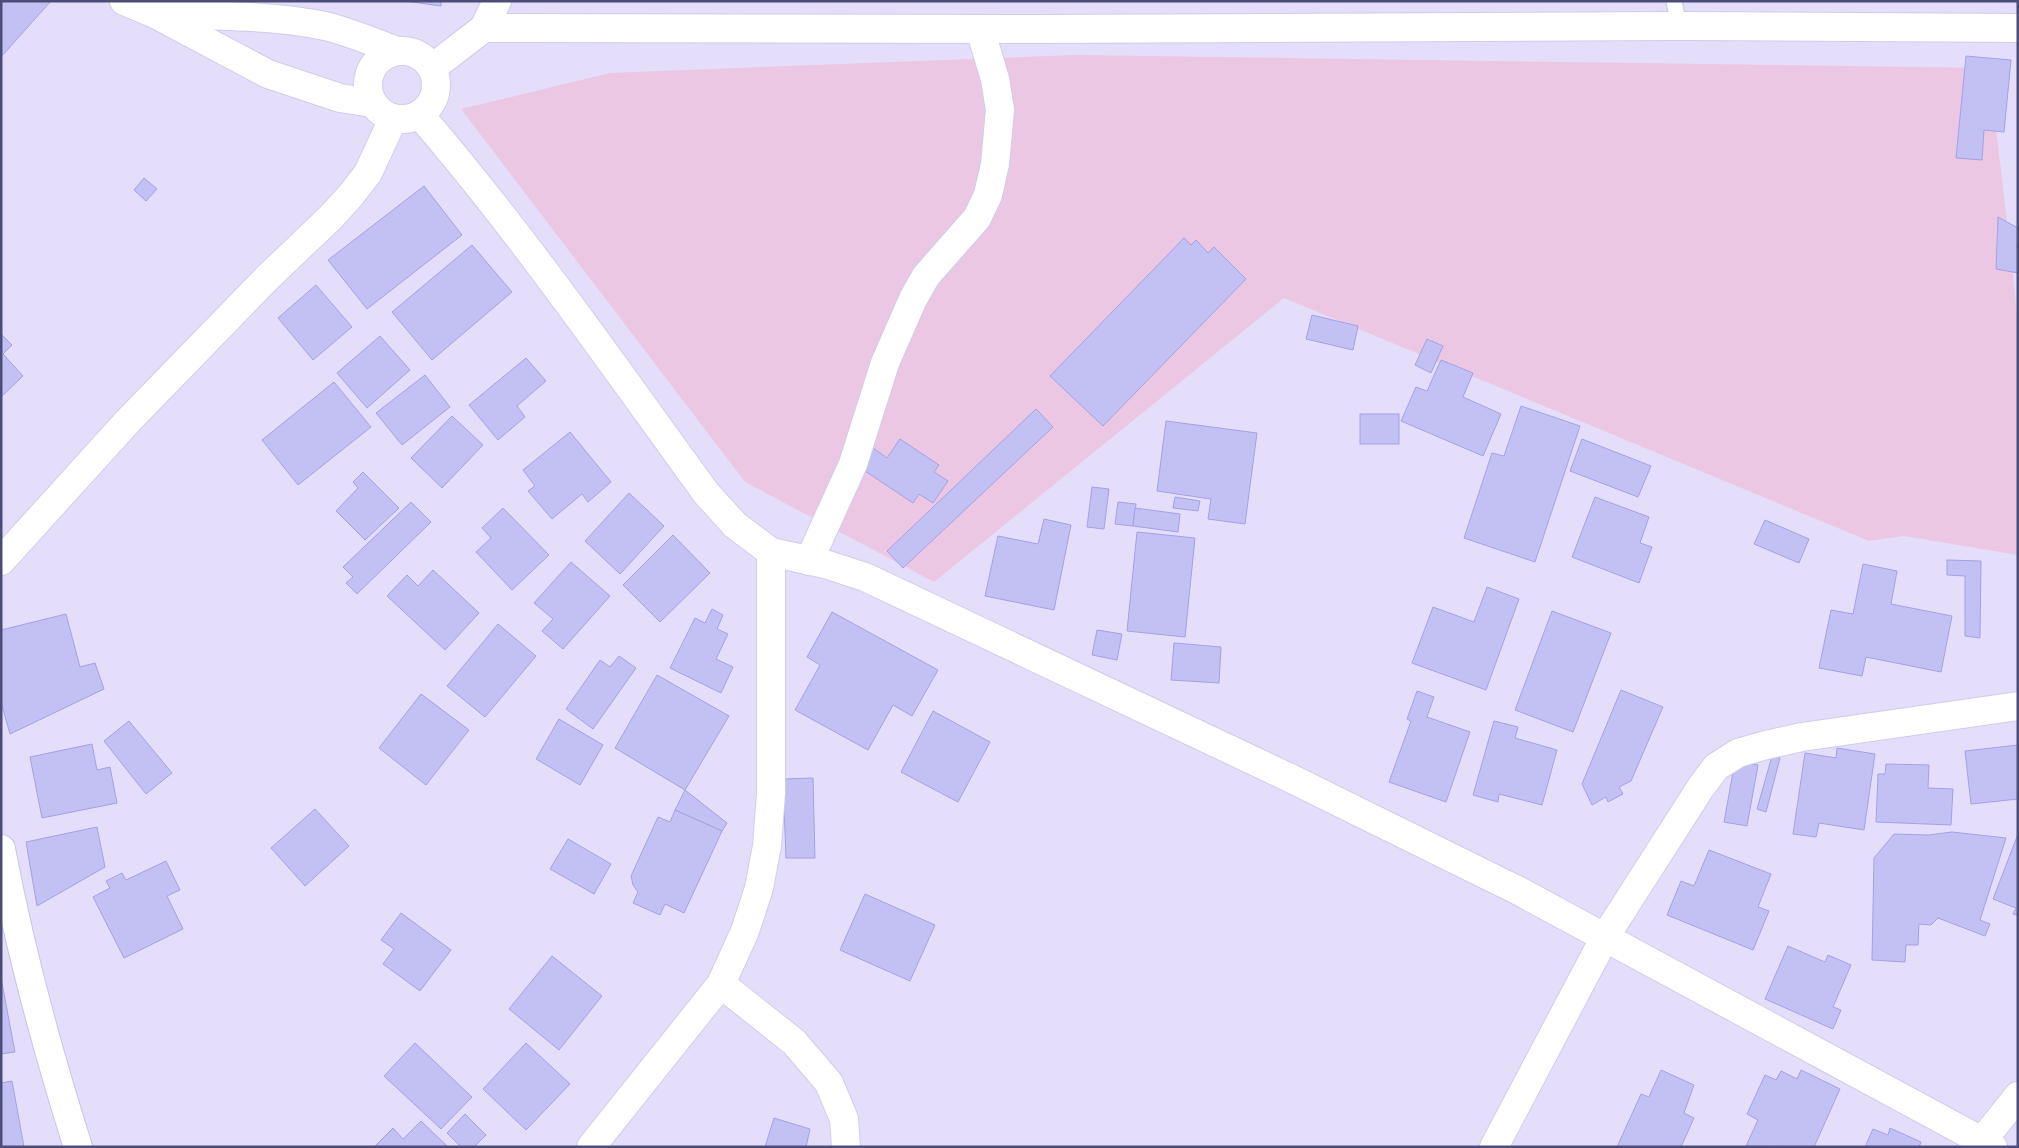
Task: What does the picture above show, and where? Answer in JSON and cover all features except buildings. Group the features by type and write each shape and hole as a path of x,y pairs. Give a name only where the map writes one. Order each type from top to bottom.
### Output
{"street":[{"path":"124,1 153,13 268,74 407,120 420,115 430,106 436,94 437,81 432,68 423,58 411,52 397,51 326,26 289,20 153,13"},
{"path":"432,68 484,28 497,1"},
{"path":"484,28 980,29 1676,14 2018,28"},
{"path":"809,561 853,464 885,363 912,299 926,276 977,218 988,195 997,154 1000,110 995,79 980,29"},
{"path":"1,561 128,421 266,278 331,217 351,195 368,173 382,111 367,90 368,76 374,64 384,56 397,51"},
{"path":"420,115 471,175 549,275 706,493 735,526 771,552 866,577 1288,777 1516,890 1987,1144 2018,1096"},
{"path":"591,1147 722,984 745,931 759,888 767,846 771,793 771,552"},
{"path":"1494,1147 1605,937 1701,787 1716,768 1738,753 1802,737 2018,706"},
{"path":"1,849 15,923 78,1147"},
{"path":"722,984 794,1042 829,1083 844,1119 846,1147"}],"shaded area":[{"path":"1,1 2018,1 2018,1147 1,1147"},
{"path":"1074,55 1989,68 2018,329 2018,555 1904,536 1869,541 1284,298 934,582 745,482 461,109 610,73"}]}
